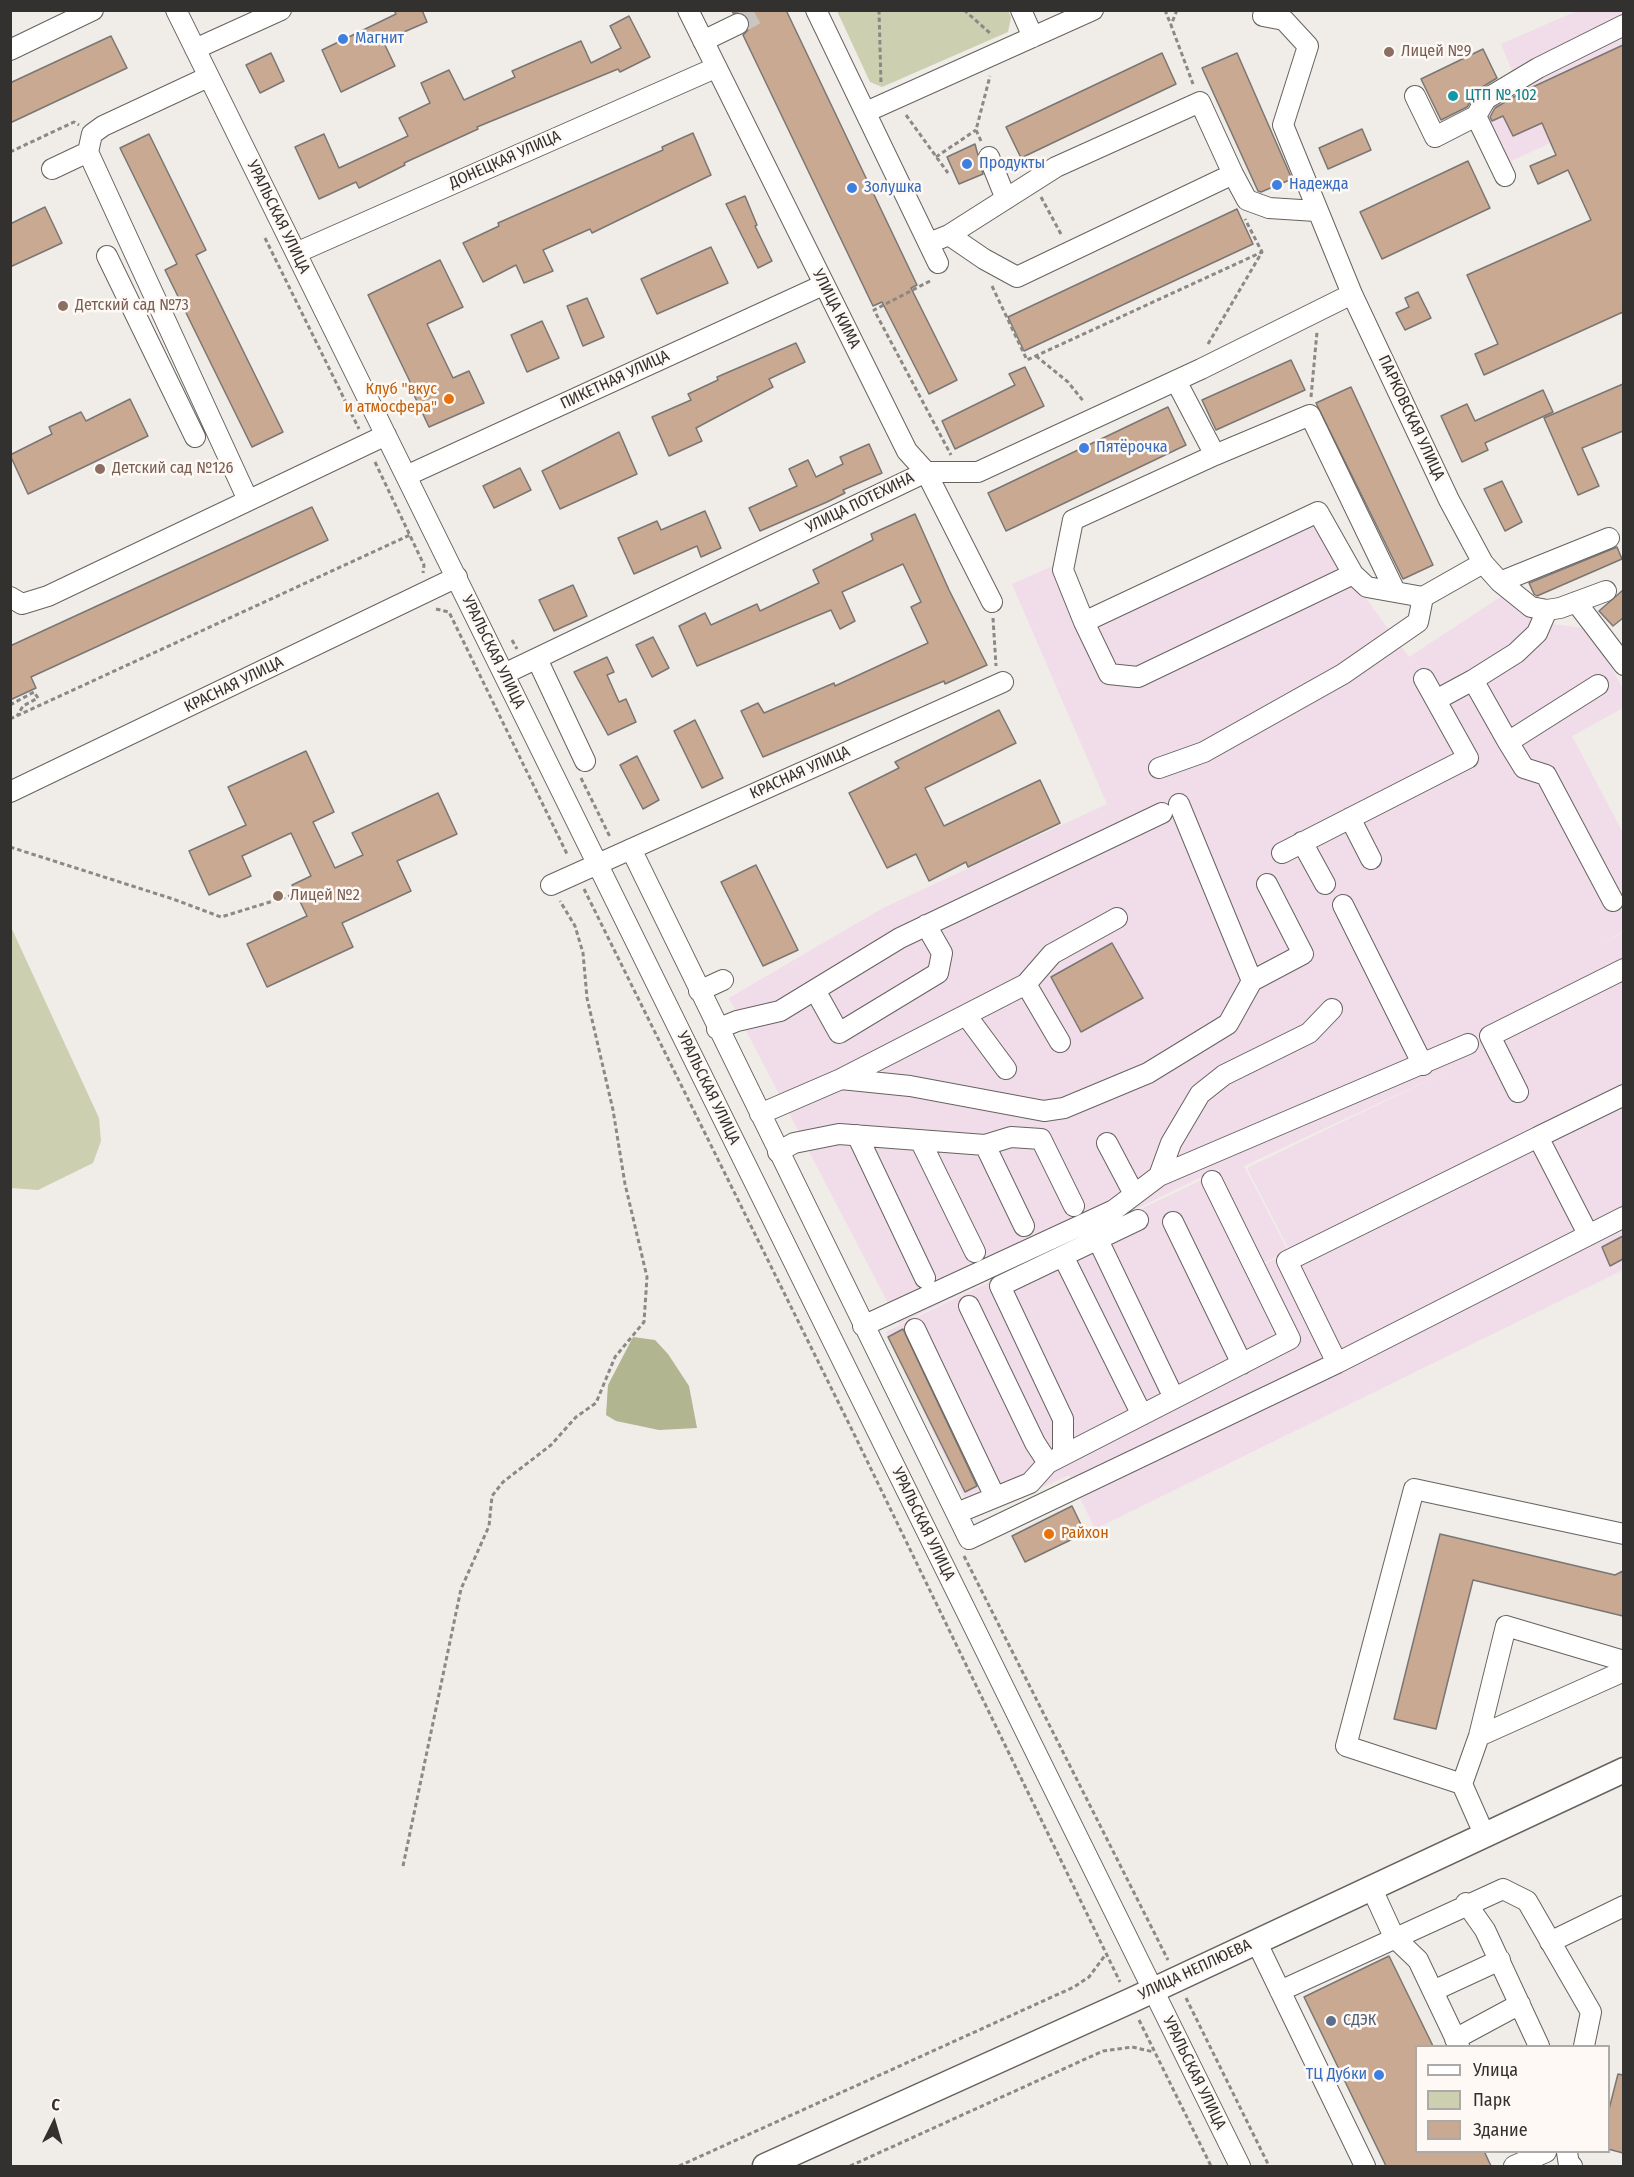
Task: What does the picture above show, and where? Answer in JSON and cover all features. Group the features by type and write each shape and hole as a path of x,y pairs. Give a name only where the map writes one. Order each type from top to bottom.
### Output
{"main road":[{"name":"УЛИЦА НЕПЛЮЕВА","path":"765,2166 1130,2001 1623,1770"}],"street":[{"path":"10,50 93,10"},
{"name":"УРАЛЬСКАЯ УЛИЦА","path":"176,10 1240,2166"},
{"path":"195,50 281,10"},
{"name":"УЛИЦА КИМА","path":"688,10 907,451 926,472 992,602"},
{"path":"816,10 881,106 938,263"},
{"path":"1021,10 1033,37"},
{"path":"881,106 1093,10"},
{"name":"ПАРКОВСКАЯ УЛИЦА","path":"1263,16 1284,20 1308,46 1283,125 1352,294 1449,500 1483,563 1500,582 1539,609"},
{"path":"703,41 738,24"},
{"path":"1415,96 1434,137 1476,116 1486,99 1538,68 1623,25"},
{"name":"ДОНЕЦКАЯ УЛИЦА","path":"296,253 715,68"},
{"path":"52,169 90,143 208,77"},
{"path":"929,243 950,235 1056,167 1200,102 1247,200 1269,208 1317,211"},
{"path":"1476,116 1505,176"},
{"path":"90,143 131,245 248,500"},
{"path":"989,157 1006,199"},
{"path":"950,235 984,260 1017,277 1233,174"},
{"path":"131,245 101,259 186,439 217,436"},
{"name":"ПИКЕТНАЯ УЛИЦА","path":"406,476 823,285"},
{"name":"УЛИЦА ПОТЕХИНА","path":"504,674 926,472 978,472 1176,381 1352,294"},
{"path":"1176,381 1215,455"},
{"path":"1353,573 1138,677 1109,674 1084,622 1063,570 1073,520 1215,455 1310,415 1395,591"},
{"path":"10,597 22,604 48,596 386,435"},
{"path":"1084,622 1318,512 1353,573 1367,587 1423,597 1483,563"},
{"path":"1500,582 1608,538"},
{"name":"КРАСНАЯ УЛИЦА","path":"10,792 457,577"},
{"path":"1436,700 1473,681 1523,646 1536,633 1539,609 1576,602 1606,591"},
{"path":"1160,768 1204,752 1343,674 1418,622 1423,597"},
{"path":"1576,602 1623,665"},
{"path":"537,659 585,760"},
{"name":"КРАСНАЯ УЛИЦА","path":"551,885 1000,675"},
{"path":"1282,853 1468,758 1424,679"},
{"path":"1473,681 1524,768 1546,775 1613,901"},
{"path":"1508,742 1598,685"},
{"path":"717,1029 737,1021 780,1011 900,938 1170,809 1252,981"},
{"path":"1350,818 1371,859"},
{"path":"1302,842 1325,884"},
{"path":"631,849 777,1152 969,1539 1337,1363 1623,1216"},
{"path":"841,1079 910,1086 1044,1112 1065,1108 1148,1073 1228,1024 1252,981 1303,954 1266,884"},
{"path":"1343,905 1423,1065"},
{"path":"760,1114 841,1079 1026,984 1052,954 1117,918"},
{"path":"815,990 839,1033 938,973 942,953 926,925"},
{"path":"1518,1092 1490,1036 1623,969"},
{"path":"699,991 723,980"},
{"path":"1026,984 1060,1042"},
{"path":"1159,1176 1170,1143 1200,1094 1245,1064 1309,1033 1332,1010"},
{"path":"966,1015 1006,1069"},
{"path":"863,1326 1114,1210 1159,1176 1468,1044"},
{"path":"1337,1363 1287,1261 1623,1095"},
{"path":"777,1152 805,1141 839,1134 985,1145 1011,1137 1041,1138 1074,1206"},
{"path":"857,1135 925,1278"},
{"path":"1538,1137 1588,1234"},
{"path":"920,1140 975,1252"},
{"path":"1107,1143 1134,1194"},
{"path":"985,1145 1024,1226"},
{"path":"957,1513 1030,1483 1055,1459 1290,1339 1212,1181"},
{"path":"1055,1459 1063,1419 1000,1286 1138,1220"},
{"path":"1173,1222 1242,1364"},
{"path":"1098,1240 1174,1398"},
{"path":"1063,1257 1142,1415"},
{"path":"969,1306 1035,1443 1055,1459"},
{"path":"915,1329 995,1497"},
{"path":"1462,1784 1346,1746 1414,1489 1623,1534"},
{"path":"1485,1836 1462,1784 1479,1736 1506,1626 1623,1661"},
{"path":"1479,1736 1623,1671"},
{"path":"1280,1991 1466,1903 1503,1888 1527,1901 1591,2012 1584,2045"},
{"path":"1372,1889 1394,1937 1419,1960 1457,2043 1520,2004"},
{"path":"1466,1903 1485,1930 1539,2045"},
{"path":"1550,1942 1623,1906"},
{"path":"1256,1941 1365,2166"},
{"path":"1433,1991 1500,1960"},
{"path":"1513,2161 1539,2153"}],"path":[{"path":"879,10 881,106 936,157 948,173"},
{"path":"936,157 976,130 1002,51 964,10"},
{"path":"1165,10 1200,102"},
{"path":"1171,25 1178,10"},
{"path":"10,152 74,122 90,143"},
{"path":"976,130 989,157"},
{"path":"1033,182 1070,251"},
{"path":"1247,200 1238,205 1262,252"},
{"path":"263,234 410,535 424,566 422,580 435,609 448,612 855,1436 1211,2166"},
{"path":"984,260 988,277 1027,360 1262,252"},
{"path":"1201,369 1197,362 1262,252"},
{"path":"938,263 946,272 874,310 960,472"},
{"path":"1310,415 1317,324"},
{"path":"1036,356 1068,382 1094,418"},
{"path":"10,719 410,535"},
{"path":"992,602 1000,675"},
{"path":"10,705 34,692 38,698 23,706 16,717"},
{"path":"10,847 172,899 221,918 297,894"},
{"path":"403,1866 461,1589 489,1526 492,1496 503,1482 551,1445 576,1417 596,1403 615,1357 644,1322 647,1277 625,1184 613,1110 587,998 583,953 575,926 551,885"},
{"path":"679,2166 1074,1987 1089,1977 1106,1954"},
{"path":"850,2166 1103,2051 1126,2047 1154,2052"}],"shaded area":[{"path":"1577,11 1623,11 1623,109 1505,164 1482,108 1519,88 1501,44"},
{"path":"1309,521 1409,657 1505,594 1537,622 1590,629 1623,689 1623,708 1572,736 1623,833 1623,932 1600,944 1623,933 1623,1270 1095,1529 1069,1475 974,1518 886,1332 1218,1172 1262,1266 1290,1251 1247,1168 1452,1069 1244,1166 1288,1251 1262,1264 1218,1169 899,1324 729,998 883,908 1107,804 1012,584 1053,566 1085,624"}],"green space":[{"path":"1008,10 1011,17 1008,32 882,87 870,82 837,11"},
{"path":"11,927 99,1118 101,1141 93,1163 38,1190 11,1188"},
{"path":"633,1337 655,1340 668,1354 689,1386 697,1428 659,1430 616,1421 606,1415 608,1385"}],"building":[{"path":"394,10 422,10 427,22 383,41 395,66 341,92 322,50 396,14"},
{"path":"732,10 786,10 917,285 911,288 957,380 929,394 882,302 873,306 743,35 748,30 749,19 744,14 733,13"},
{"path":"629,16 650,57 620,72 618,69 477,127 478,129 404,163 405,165 359,188 356,182 319,199 295,147 324,134 339,168 408,136 399,118 430,103 421,83 449,70 464,100 515,77 512,71 581,41 591,63 621,48 610,26"},
{"path":"111,36 127,68 10,123 10,83"},
{"path":"1623,45 1623,312 1484,375 1475,354 1498,344 1467,275 1591,220 1568,170 1538,184 1530,166 1556,155 1542,123 1513,136 1503,116 1492,121 1490,117 1495,108 1522,92"},
{"name":"ЦТП № 102","path":"1483,49 1497,78 1479,89 1467,107 1441,120 1421,79"},
{"path":"271,53 284,81 260,93 246,65"},
{"path":"1162,53 1176,84 1021,158 1006,127"},
{"path":"1237,53 1292,179 1261,192 1258,191 1202,68"},
{"path":"1362,129 1371,150 1328,169 1319,148"},
{"path":"693,133 711,175 592,233 590,229 543,250 553,271 524,283 516,265 483,282 463,243 499,226 498,223 663,150 662,147"},
{"path":"149,134 206,250 196,255 283,432 252,447 165,270 177,264 120,148"},
{"name":"Продукты","path":"975,144 983,174 959,184 947,157"},
{"path":"1468,161 1490,208 1382,259 1360,212"},
{"path":"745,196 757,225 755,226 772,261 758,268 726,204"},
{"path":"45,207 62,243 10,267 10,224"},
{"path":"1237,209 1253,244 1024,351 1008,317"},
{"path":"711,247 728,283 657,314 641,279"},
{"path":"440,260 463,307 427,324 453,378 469,371 484,403 429,427 414,395 416,394 368,295"},
{"path":"1418,292 1431,318 1405,330 1396,313 1409,307 1405,298"},
{"path":"587,298 604,337 583,346 567,306"},
{"path":"542,321 559,358 527,372 511,335"},
{"path":"796,343 805,362 769,379 773,387 696,428 702,441 669,456 652,417 691,400 688,394 718,380 717,377"},
{"path":"1291,360 1305,390 1216,430 1202,400"},
{"path":"1025,367 1044,406 955,449 942,421 1015,385 1009,374"},
{"path":"1623,384 1623,431 1582,448 1599,486 1578,495 1544,418"},
{"path":"1351,387 1433,565 1403,579 1316,403"},
{"path":"1543,390 1553,412 1485,443 1488,450 1462,462 1441,416 1467,404 1475,421"},
{"path":"130,399 148,436 28,494 10,455 52,434 49,427 81,412 86,421"},
{"path":"1168,407 1186,445 1006,531 988,493"},
{"path":"619,432 637,474 560,509 542,471"},
{"path":"869,444 882,473 843,490 845,493 827,502 760,531 749,508 797,486 789,469 808,460 816,477 843,464 840,457"},
{"path":"520,468 531,490 494,508 483,486"},
{"path":"1502,481 1522,522 1505,531 1484,489"},
{"path":"312,507 328,540 31,677 36,688 10,700 10,646"},
{"path":"705,511 721,548 701,557 697,546 634,574 618,538 657,521 661,530"},
{"path":"915,514 949,590 987,665 763,757 741,711 758,703 764,713 834,683 835,686 928,643 911,607 921,602 903,564 842,592 855,621 840,629 831,610 697,666 679,626 705,613 711,625 757,604 760,611 819,583 813,570 873,540 871,534"},
{"path":"1617,547 1622,559 1537,596 1534,594 1529,583"},
{"path":"573,585 587,616 554,631 539,600"},
{"path":"1623,590 1623,618 1613,626 1599,611"},
{"path":"653,637 669,668 652,677 636,645"},
{"path":"607,657 614,672 607,675 619,702 626,699 636,722 608,735 574,672"},
{"path":"999,710 1016,743 925,788 944,826 1040,780 1060,823 968,867 966,862 929,881 916,854 887,868 849,793 899,768 895,762"},
{"path":"695,720 723,778 702,788 674,731"},
{"path":"306,751 334,812 313,822 335,868 363,855 352,833 438,793 457,834 397,861 411,891 342,923 353,947 267,987 247,944 307,916 292,885 311,876 291,833 242,856 251,876 209,895 189,851 246,825 228,787"},
{"path":"637,756 659,800 643,809 620,765"},
{"path":"756,865 798,950 763,966 721,882"},
{"path":"1112,943 1143,998 1081,1032 1051,977"},
{"path":"1623,1236 1623,1259 1610,1266 1602,1247"},
{"path":"903,1329 977,1486 965,1492 888,1337"},
{"name":"Райхон","path":"1072,1506 1085,1533 1025,1562 1012,1536"},
{"path":"1440,1534 1615,1575 1623,1571 1623,1616 1473,1580 1436,1729 1394,1719"},
{"name":"ТЦ Дубки","path":"1389,1956 1433,2045 1415,2045 1415,2153 1485,2153 1491,2166 1386,2166 1304,1997"},
{"path":"1618,2074 1623,2075 1623,2153 1610,2150 1610,2105"}],"tunnel":[{"path":"738,24 764,10"}],"place":[{"name":"Магнит","path":"343,39"},
{"name":"Лицей №9","path":"1389,52"},
{"name":"ЦТП № 102","path":"1453,96"},
{"name":"Продукты","path":"967,164"},
{"name":"Надежда","path":"1277,185"},
{"name":"Золушка","path":"852,188"},
{"name":"Детский сад №73","path":"63,306"},
{"name":"Клуб \"вкус и атмосфера\"","path":"449,399"},
{"name":"Пятёрочка","path":"1084,448"},
{"name":"Детский сад №126","path":"100,469"},
{"name":"Лицей №2","path":"278,896"},
{"name":"Райхон","path":"1049,1534"},
{"name":"СДЭК","path":"1331,2021"},
{"name":"ТЦ Дубки","path":"1379,2075"}]}
